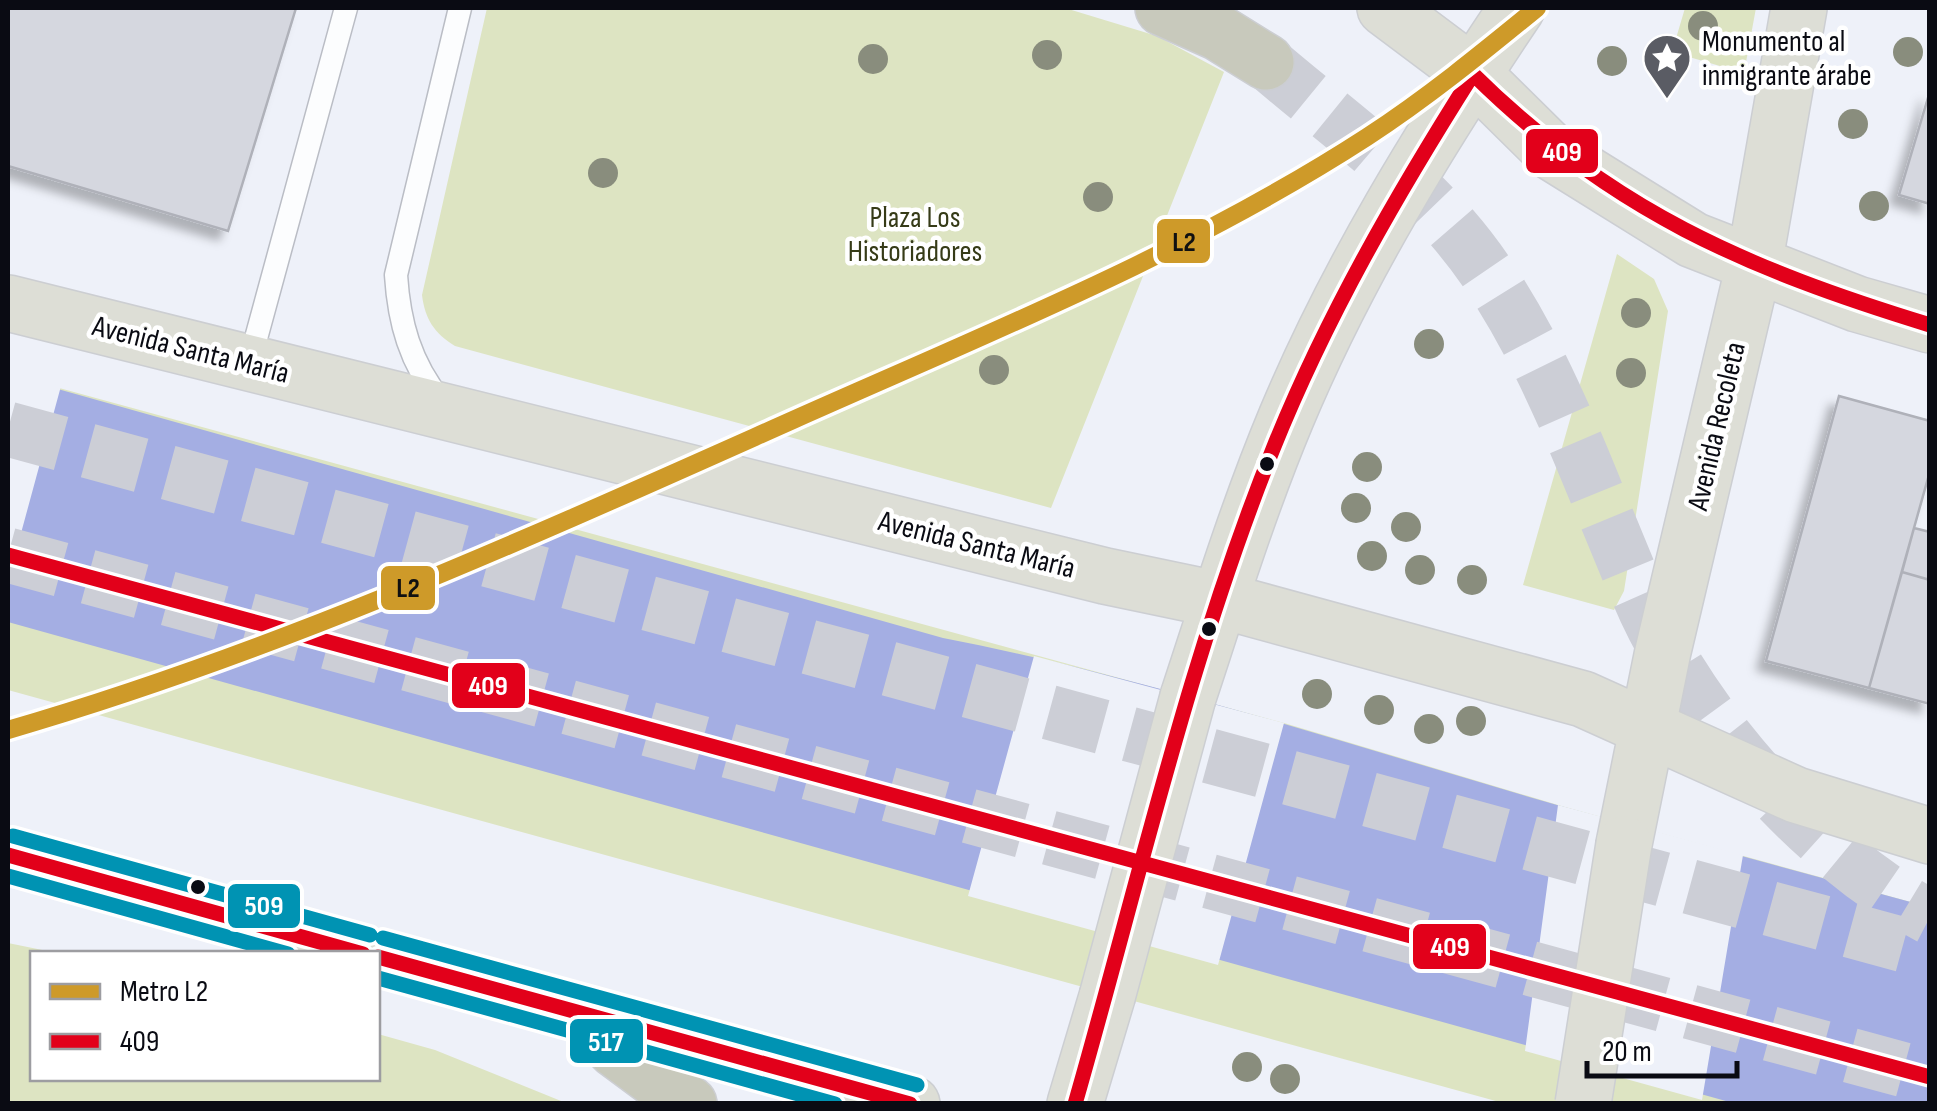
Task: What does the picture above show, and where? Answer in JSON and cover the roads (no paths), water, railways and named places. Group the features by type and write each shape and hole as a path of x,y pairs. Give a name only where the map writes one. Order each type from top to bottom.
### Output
{"highway":[{"path":"1162,8 1219,33 1266,62"},
{"path":"578,1012 616,1050 689,1104"}],"main road":[{"path":"1385,8 1473,74 1554,154 1693,240 1930,325"},
{"path":"1075,1104 1188,697 1251,505 1328,326 1401,189 1518,8"},
{"name":"Avenida Recoleta","path":"1583,1104 1624,844 1754,264 1798,8"},
{"name":"Avenida Santa María","path":"8,303 1220,600 1583,699 1796,795 1930,836"},
{"path":"17,863 354,951"},
{"path":"380,958 912,1104"}],"lane":[{"path":"248,364 346,8"},
{"path":"460,8 396,274 398,310 421,374 440,400 477,421"}],"water":[{"path":"8,375 943,638 1175,693 1557,805 1929,907 1929,1103 1733,1103 8,622"}],"tunnel":[{"path":"1266,62 1413,187 1466,244 1489,276 1556,397 1646,611 1697,699 1729,742 1804,824 1845,860 1930,917"},
{"path":"8,429 1930,952"},
{"path":"8,555 1930,1077"}],"metro line":[{"name":"L2","path":"8,730 209,664 406,588 600,506 1086,289 1229,218 1367,137 1433,91 1537,8"}],"place":[{"name":"Monumento al inmigrante árabe","path":"1667,100"}],"park label":[{"name":"Plaza Los Historiadores","path":"915,234"}]}
